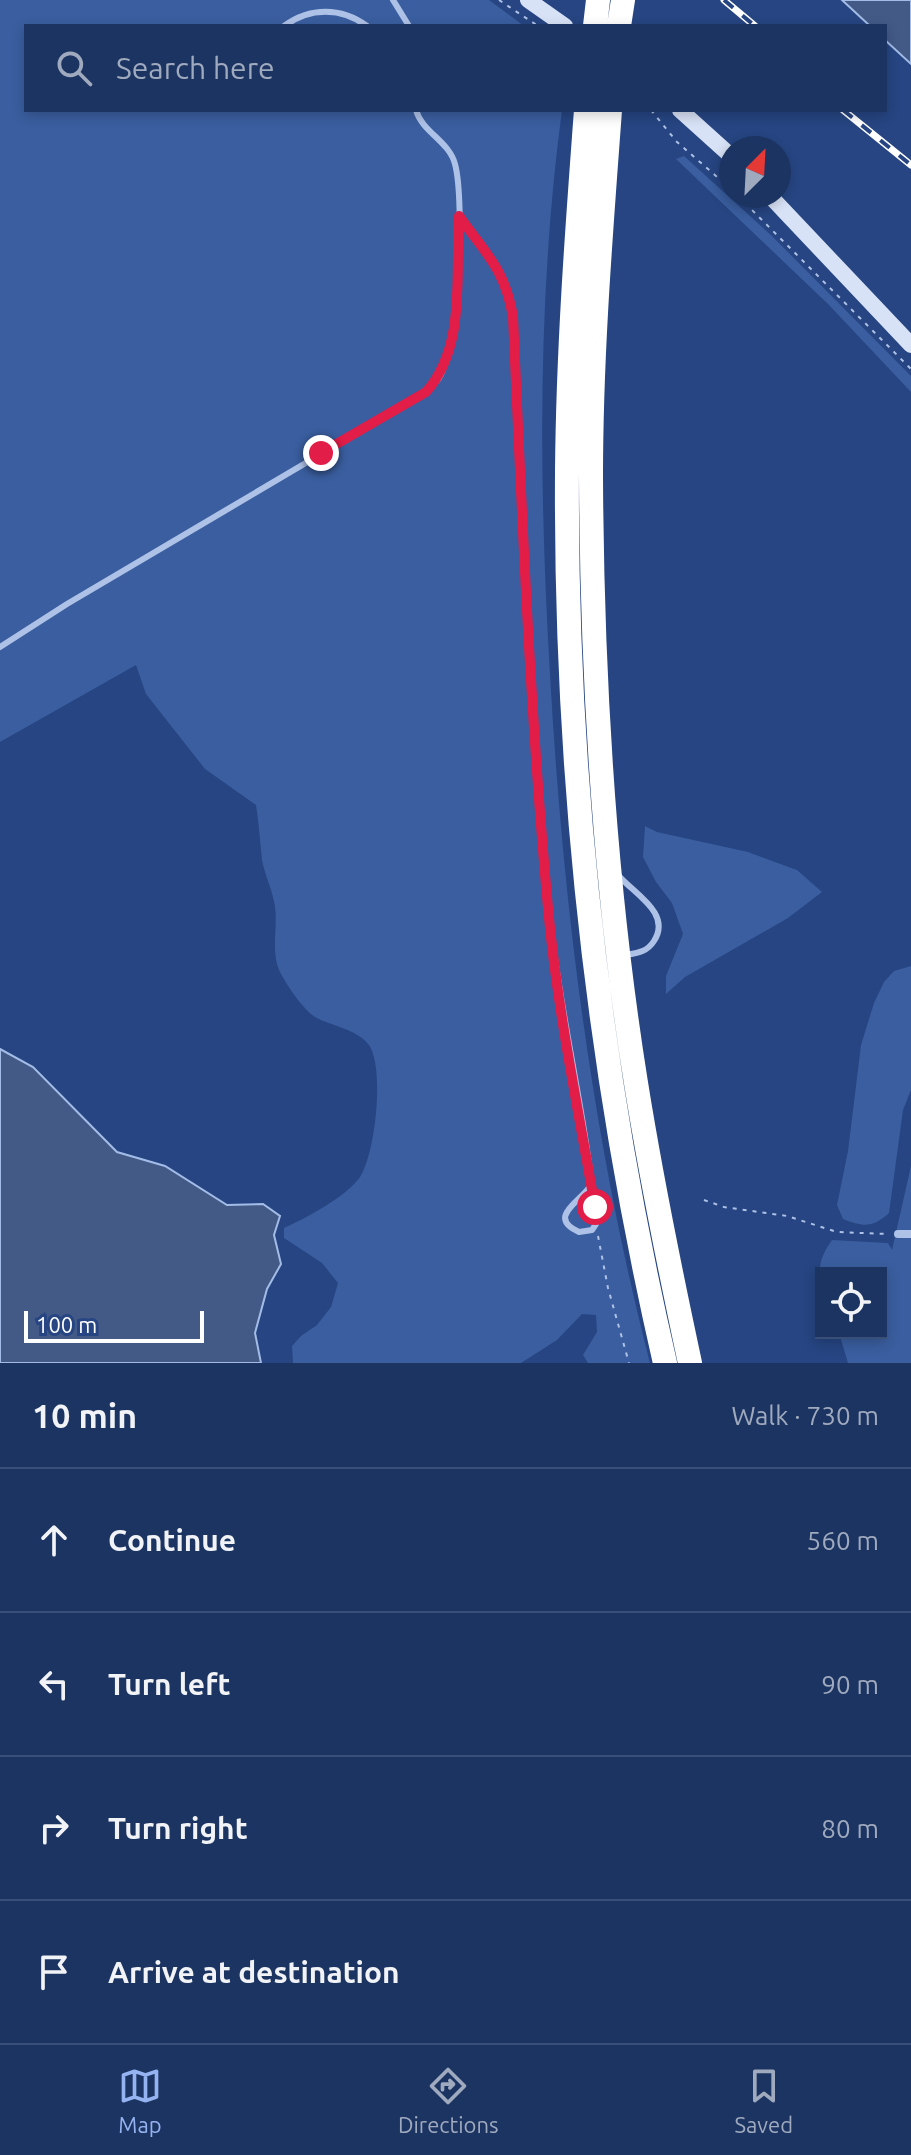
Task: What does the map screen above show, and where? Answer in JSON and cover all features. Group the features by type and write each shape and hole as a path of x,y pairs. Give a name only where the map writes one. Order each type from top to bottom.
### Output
{"highway":[{"path":"602,19 623,0"},
{"path":"586,112 571,309 567,471 569,618 576,754 607,957 636,1081 658,1214 690,1363"},
{"path":"610,112 595,311 591,474 593,622 609,863 607,957 611,1081 665,1363"}],"main road":[{"path":"528,0 562,24"},
{"path":"682,112 719,145"},
{"path":"781,208 911,345"}],"street":[{"path":"898,1234 911,1234"}],"lane":[{"path":"393,0 408,24"},
{"path":"287,24 296,17 314,12 338,11 363,24"},
{"path":"0,647 67,604 426,392 440,377 454,328 459,185 451,152 418,118 416,112"},
{"path":"459,216 498,268 510,298 513,317 525,589 548,909 556,973 591,1185 596,1224 592,1230 579,1232 572,1229 565,1218 567,1209 586,1194 591,1185"},
{"path":"607,957 640,953 649,948 657,937 660,923 656,913 627,886 609,863"}],"path":[{"path":"499,0 535,24"},
{"path":"653,112 677,142 719,179"},
{"path":"750,208 911,369"},
{"path":"704,1200 724,1207 787,1216 837,1232 898,1234"},
{"path":"596,1224 608,1288 629,1363"}],"shaded area":[{"path":"0,0 489,0 521,24 24,24 24,112 562,112 548,250 542,391 544,532 556,761 572,935 596,1107 650,1363 588,1363 583,1355 597,1332 596,1315 582,1314 557,1340 521,1363 293,1363 292,1346 317,1325 331,1307 338,1283 322,1263 284,1238 284,1228 336,1199 360,1177 374,1131 376,1073 369,1045 351,1031 310,1013 281,974 275,950 275,907 262,860 256,805 205,769 146,694 136,665 0,742"},
{"path":"842,0 911,0 911,64 887,42 887,24 868,24"},
{"path":"684,156 719,188 719,200 676,159"},
{"path":"727,208 741,208 772,236 911,376 911,392 829,305"},
{"path":"645,826 657,832 748,852 797,870 822,892 788,918 685,977 666,994 666,976 683,934 672,903 643,857"},
{"path":"911,966 911,1090 903,1110 889,1213 873,1224 856,1224 843,1219 837,1205 848,1151 861,1045 884,982 894,971"},
{"path":"0,1049 33,1067 117,1152 165,1166 227,1205 263,1204 280,1216 274,1235 281,1264 267,1289 255,1333 261,1363 0,1363"},
{"path":"911,1166 911,1363 848,1363 841,1339 887,1339 887,1267 820,1267 822,1258 832,1240 888,1243 892,1250"}],"railway":[{"path":"724,0 753,24"},
{"path":"845,112 911,165"}],"route":[{"path":"321,453 426,392 440,377 454,328 459,216 493,258 510,298 513,317 525,589 548,909 595,1207"}]}
